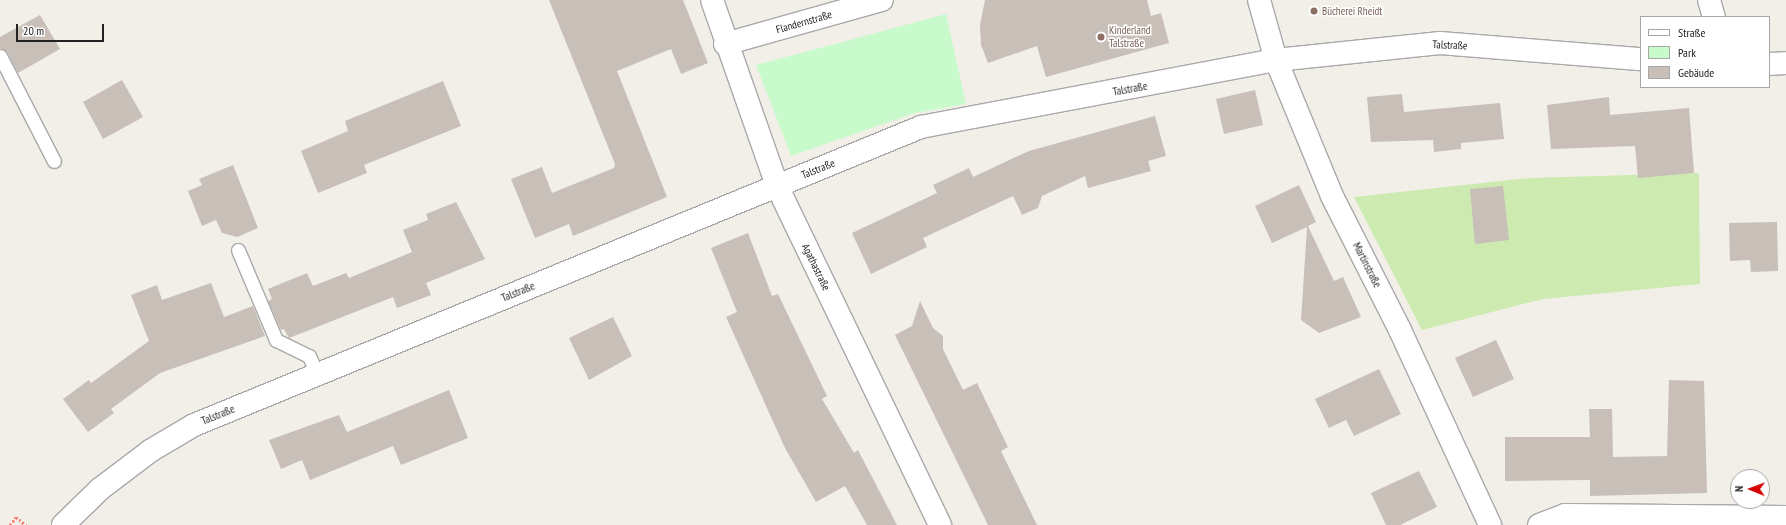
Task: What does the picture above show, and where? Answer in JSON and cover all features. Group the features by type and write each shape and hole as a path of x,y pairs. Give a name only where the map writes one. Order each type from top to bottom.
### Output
{"street":[{"name":"Agathastraße","path":"712,0 725,44 777,186 940,525"},
{"name":"Flandernstraße","path":"725,44 882,0"},
{"name":"Martinstraße","path":"1259,0 1276,60 1332,196 1400,330 1490,525"},
{"path":"1709,0 1714,16"},
{"name":"Talstraße","path":"63,525 100,489 174,435 316,374 921,127 1276,60 1440,43 1640,59"},
{"path":"1770,64 1786,63"},
{"path":"1539,525 1565,515 1786,517"}],"lane":[{"path":"0,56 54,161"},
{"path":"238,250 276,340 310,356 316,374"}],"path":[{"path":"10,525 16,517 26,525"}],"green space":[{"path":"946,14 966,104 915,113 791,156 756,65"},
{"path":"1699,173 1700,284 1543,299 1422,330 1354,197 1529,178"}],"building":[{"path":"549,0 683,0 708,63 681,74 671,49 617,71 667,197 573,236 569,224 535,238 511,179 542,167 552,193 614,168 615,164"},
{"name":"Kinderland Talstraße","path":"985,0 1147,0 1151,16 1161,13 1169,43 1046,77 1037,46 988,63 981,45 980,25"},
{"path":"40,15 60,49 18,73 7,52 0,48 0,37"},
{"path":"122,80 143,117 103,139 83,102"},
{"path":"443,81 461,126 364,165 367,173 318,193 301,151 348,131 345,121"},
{"path":"1255,90 1263,125 1224,134 1216,99"},
{"path":"1402,94 1404,112 1500,103 1504,139 1461,143 1461,149 1434,152 1433,140 1371,142 1367,97"},
{"path":"1609,97 1610,115 1689,108 1694,173 1638,178 1635,146 1551,149 1547,105"},
{"path":"1155,116 1166,156 1148,161 1151,171 1088,188 1085,176 1042,196 1038,208 1022,215 1013,196 923,238 927,247 871,274 852,233 937,193 933,185 969,168 973,177 1029,151"},
{"path":"233,165 258,228 237,237 222,233 216,220 202,226 188,191 202,185 199,179"},
{"path":"1299,185 1316,222 1308,226 1334,281 1343,277 1361,317 1319,333 1301,320 1307,227 1272,243 1255,206"},
{"path":"1503,186 1509,240 1475,244 1470,189"},
{"path":"456,202 485,259 426,283 431,295 397,308 393,297 289,338 284,329 281,330 268,301 272,299 268,289 307,273 313,286 346,273 349,278 412,252 403,230 428,220 426,214"},
{"path":"1777,222 1778,271 1751,272 1750,260 1730,261 1729,223"},
{"path":"748,233 772,296 778,294 827,396 822,399 854,453 858,450 897,525 867,525 845,486 816,502 785,448 726,317 737,312 711,248"},
{"path":"211,283 224,317 253,306 265,336 160,373 111,409 114,413 88,432 63,399 89,380 91,383 149,341 131,295 157,285 162,300"},
{"path":"920,301 933,328 943,336 943,349 963,390 977,383 1008,447 1001,451 1037,525 988,525 895,335 912,326"},
{"path":"613,317 632,356 589,380 569,338"},
{"path":"1496,340 1514,379 1473,397 1455,358"},
{"path":"1379,369 1401,414 1354,436 1346,420 1329,428 1315,399"},
{"path":"1669,380 1704,381 1707,493 1590,496 1590,480 1505,481 1505,437 1590,437 1589,409 1612,409 1613,457 1667,456"},
{"path":"449,390 468,438 401,465 393,446 310,480 302,460 281,469 269,440 339,415 347,432"},
{"path":"1419,471 1437,507 1400,525 1386,525 1371,493"}],"place":[{"name":"Bücherei Rheidt","path":"1314,11"},
{"name":"Kinderland Talstraße","path":"1101,37"}]}
